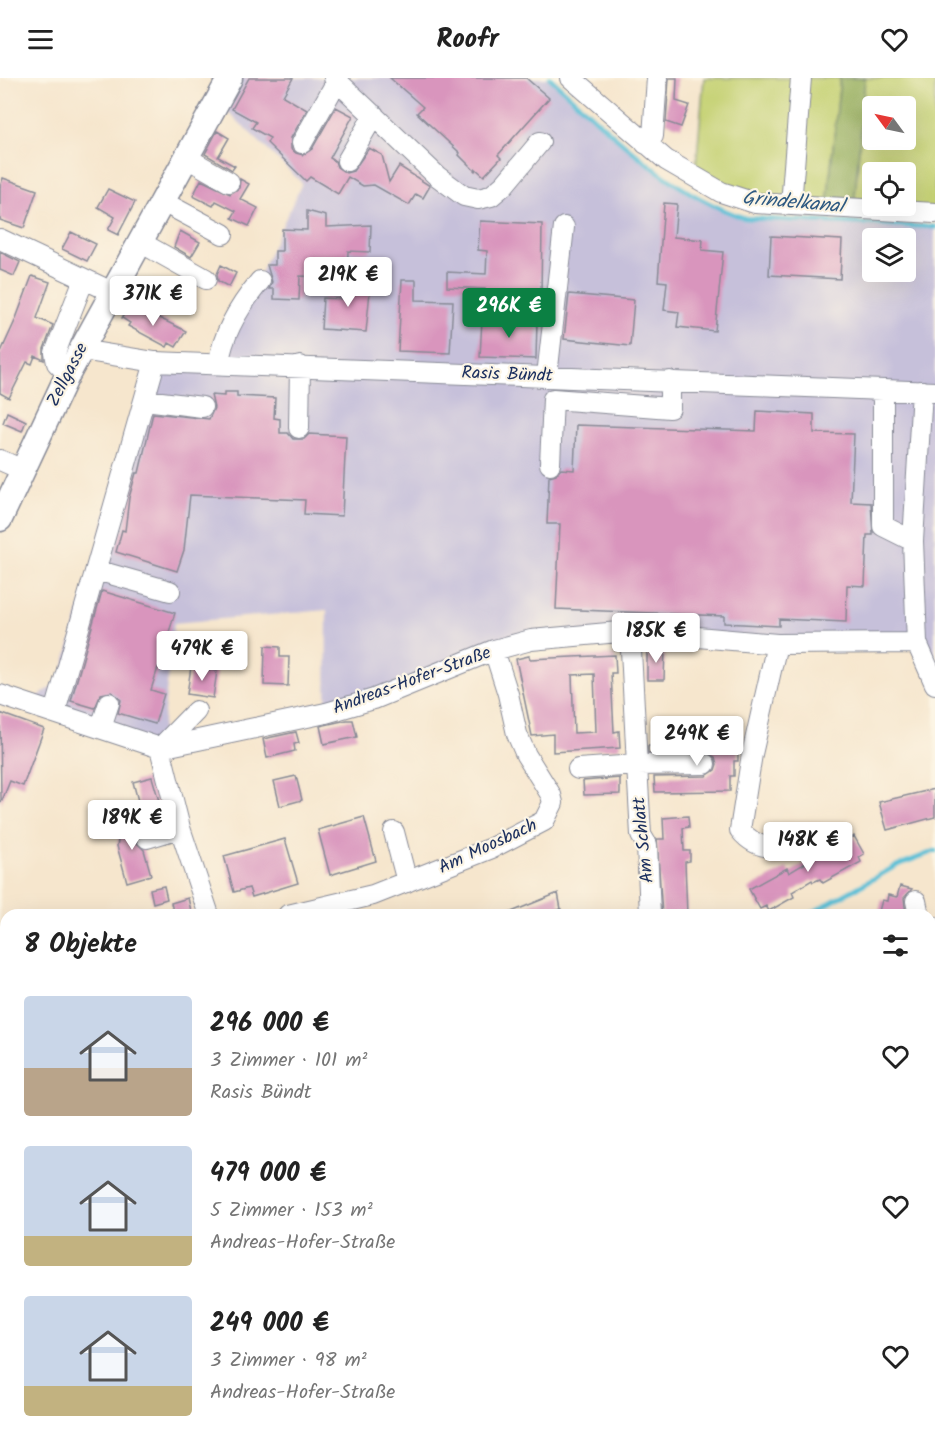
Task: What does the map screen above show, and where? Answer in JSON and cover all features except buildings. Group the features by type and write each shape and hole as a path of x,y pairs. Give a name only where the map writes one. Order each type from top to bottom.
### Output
{"main road":[{"name":"Zellgasse","path":"0,519 68,374 230,78"}],"street":[{"path":"571,78 646,144 681,170 721,192 755,203 935,213"},
{"path":"646,144 653,136 657,78"},
{"path":"791,205 801,78"},
{"path":"302,143 336,80 451,189 478,200 491,196 504,185 540,142"},
{"path":"347,161 374,116"},
{"path":"187,158 229,182"},
{"path":"163,202 224,234"},
{"path":"547,376 564,227"},
{"path":"0,238 112,292"},
{"path":"140,242 206,279"},
{"path":"68,374 57,363 55,353 84,279"},
{"path":"219,362 221,345 247,297 260,281"},
{"name":"Rasis Bündt","path":"81,350 155,362 219,362 928,391"},
{"path":"56,712 155,362"},
{"path":"298,428 300,366"},
{"path":"550,464 553,399 670,408 670,381"},
{"path":"883,390 883,526 913,541"},
{"path":"928,391 913,541 917,643 935,684"},
{"path":"145,400 202,407"},
{"path":"0,460 23,470"},
{"path":"96,570 170,591"},
{"path":"630,631 637,765"},
{"name":"Andreas-Hofer-Straße","path":"160,748 365,702 494,650 531,640 630,631 777,644 917,643"},
{"path":"777,644 752,754 740,830 750,842 763,848 826,836"},
{"name":"Am Moosbach","path":"315,909 373,896 492,848 544,821 553,803 551,795 526,755 517,734 508,694 494,650"},
{"path":"0,695 160,748"},
{"path":"101,727 109,703"},
{"path":"160,748 195,711"},
{"path":"160,748 180,828 207,909"},
{"path":"578,769 705,764"},
{"name":"Am Schlatt","path":"637,765 641,836 647,844 650,909"},
{"path":"147,838 180,828"},
{"path":"393,832 407,882"}],"shaded area":[{"path":"230,78 549,78 654,170 719,209 746,218 935,227 935,684 916,643 630,631 531,640 326,713 327,610 174,623 160,748 28,704 60,681 148,361 219,362 302,183 217,101"}],"green space":[{"path":"704,78 840,78 827,207 755,203 695,178"},
{"path":"840,78 865,78 854,208 827,207"},
{"path":"865,78 935,78 935,212 916,211 916,162 862,162 862,208 854,208 862,113 862,150 916,150 916,96 863,96"}],"waterway":[{"name":"Grindelkanal","path":"550,78 618,139 665,177 717,207 745,218 935,227"},
{"path":"819,909 896,866 935,851"}]}
